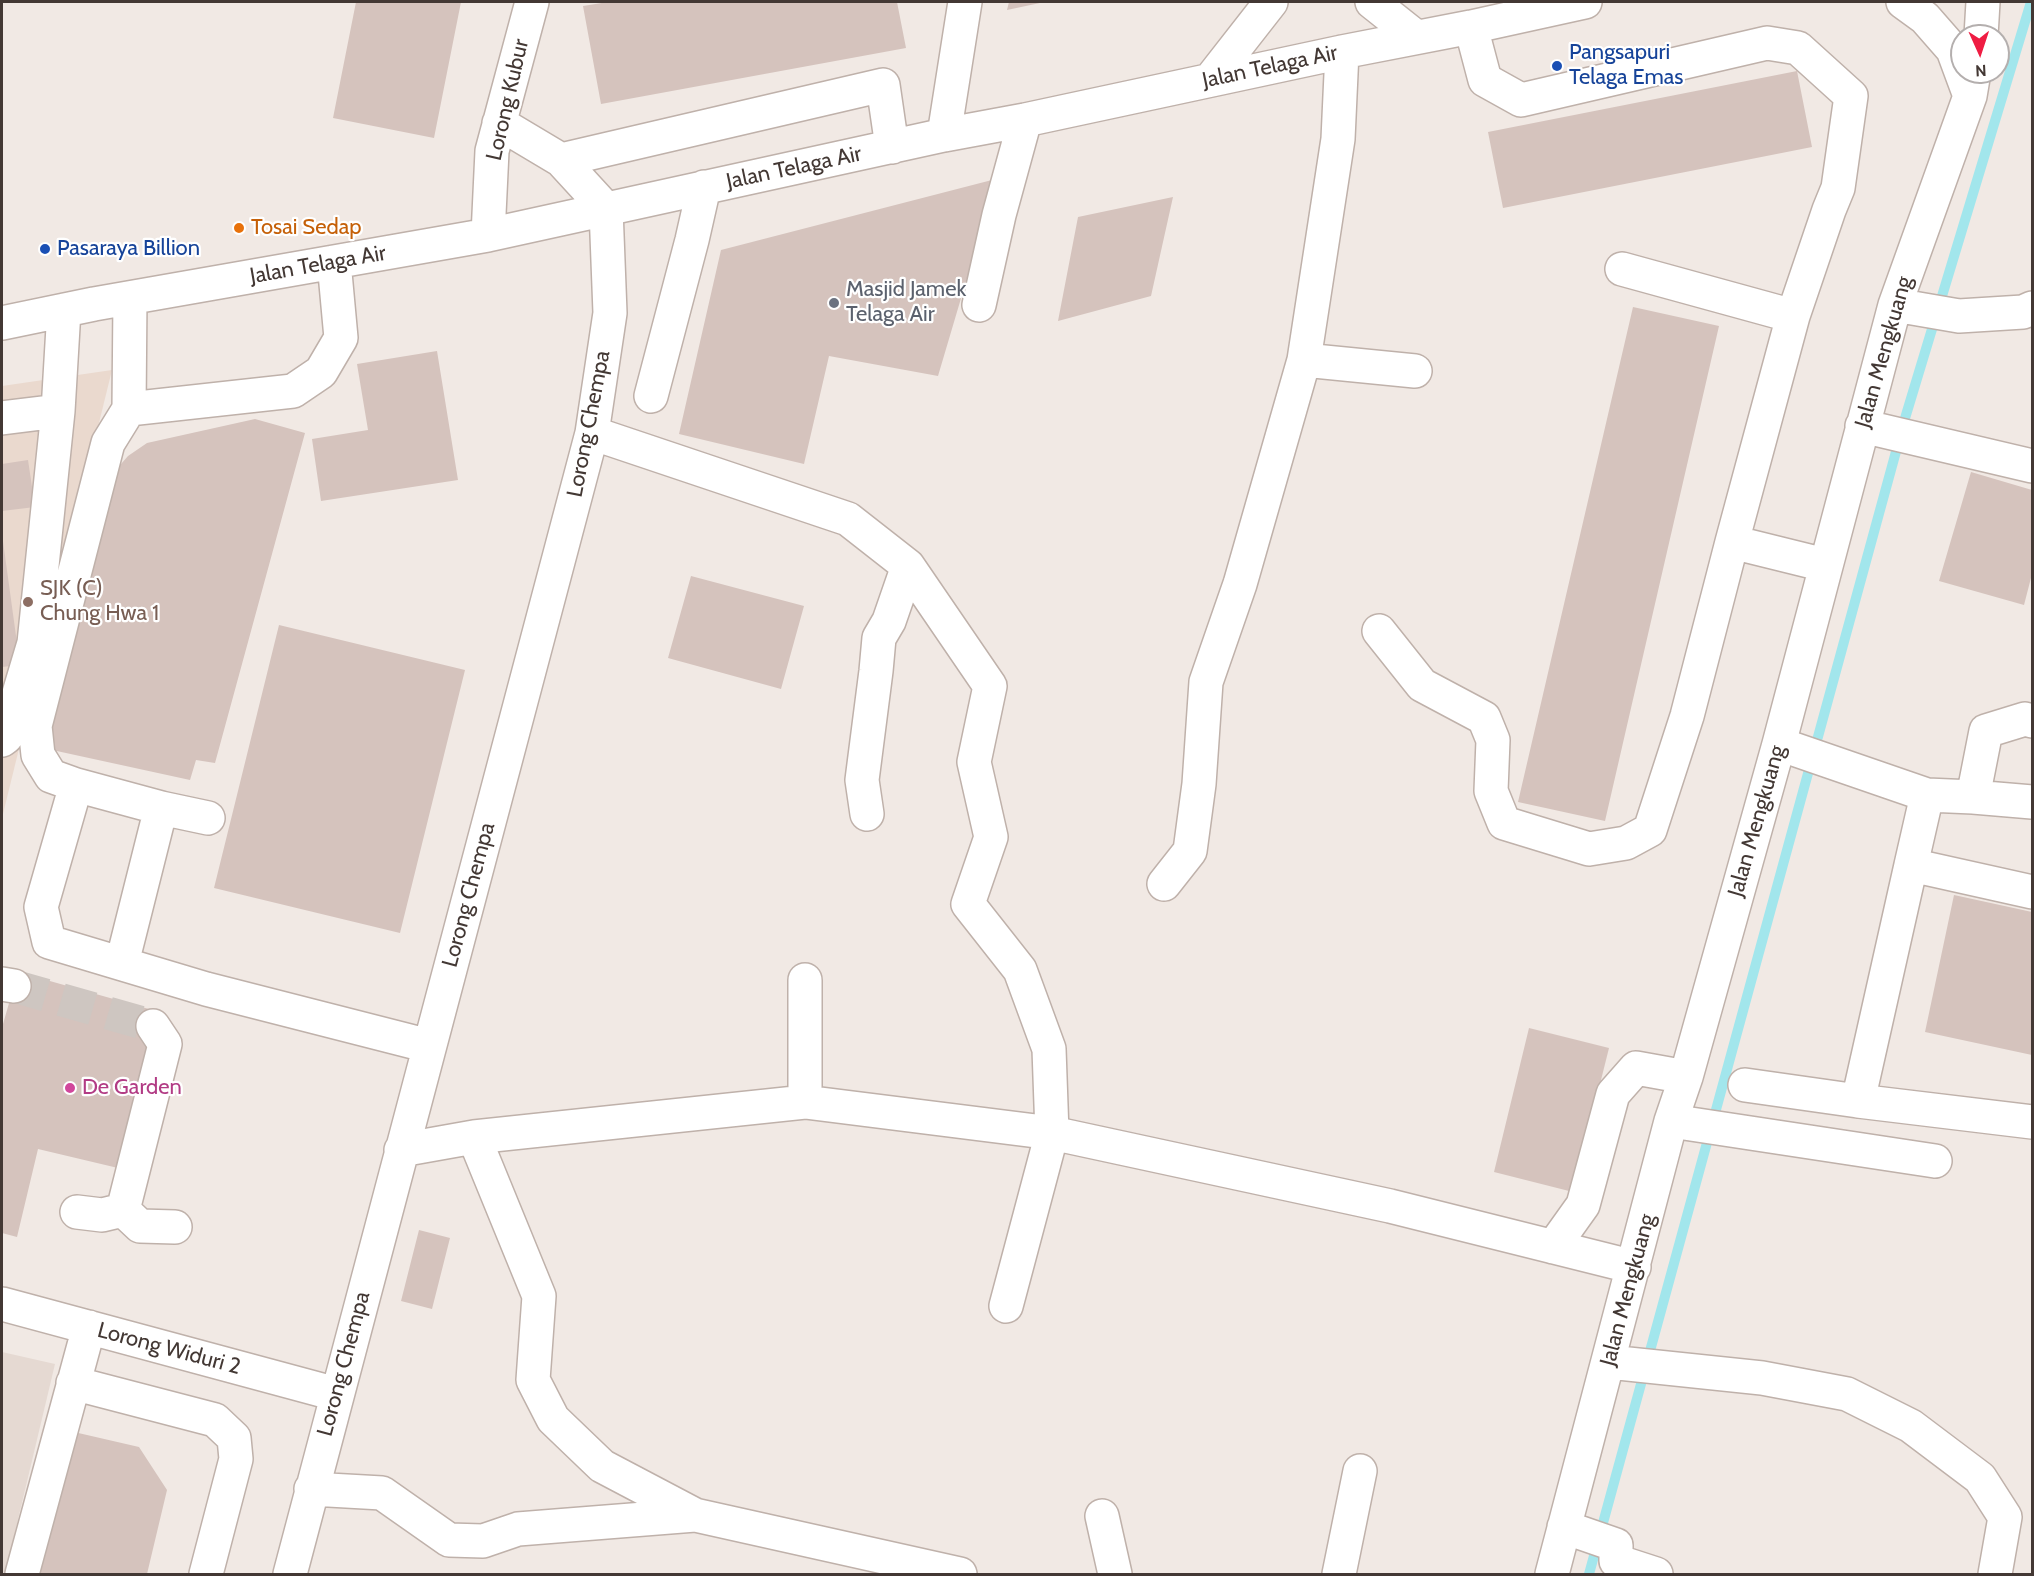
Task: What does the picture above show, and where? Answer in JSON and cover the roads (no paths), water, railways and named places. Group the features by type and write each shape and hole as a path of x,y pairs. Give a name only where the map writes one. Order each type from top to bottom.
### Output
{"street":[{"name":"Lorong Kubur","path":"488,235 492,151 532,2"},
{"path":"944,135 965,2"},
{"path":"1210,80 1271,2"},
{"path":"1372,2 1416,37"},
{"name":"Jalan Telaga Air","path":"2,323 488,235 944,135 1585,2"},
{"path":"1903,2 1925,18 1950,47"},
{"path":"1982,24 1983,2"},
{"path":"1379,631 1422,686 1484,718 1493,740 1491,791 1504,823 1589,849 1626,843 1650,830 1687,716 1793,316 1838,188 1851,96 1798,48 1767,43 1521,100 1485,80 1471,27"},
{"path":"1164,884 1190,851 1206,682 1240,584 1304,360 1338,139 1342,52"},
{"name":"Jalan Mengkuang","path":"1552,1575 1573,1530 1618,1363 1634,1267 1682,1123 1686,1077 1787,747 1825,565 1873,428 1972,84"},
{"path":"561,160 883,85 892,147"},
{"path":"979,305 999,215 1025,120"},
{"path":"499,123 561,160 606,209"},
{"path":"651,396 704,187"},
{"name":"Lorong Chempa","path":"290,1575 336,1394 592,433 610,314 606,209"},
{"path":"129,409 293,391 321,372 341,338 334,262"},
{"path":"1622,269 1793,316"},
{"path":"130,298 129,409 108,443 35,726 38,755 51,776 161,808 208,818"},
{"path":"1907,307 1955,315 2023,312 2032,308"},
{"path":"2,740 6,737 34,643 58,411 64,310"},
{"path":"1304,360 1415,371"},
{"path":"2,418 58,411"},
{"path":"1873,428 2032,466"},
{"path":"592,433 848,519 908,566 990,686 974,762 991,837 968,904 1020,970 1038,1019 1049,1049 1052,1133 1006,1306"},
{"path":"1732,542 1825,565"},
{"path":"867,814 861,780 879,638 889,621 908,566"},
{"path":"1972,797 1986,731 2025,719 2032,721"},
{"path":"1787,747 1927,795 2032,802"},
{"path":"76,785 41,906 49,942 216,991 429,1046"},
{"path":"1858,1101 1927,795"},
{"path":"122,963 161,808"},
{"path":"1911,865 2032,892"},
{"path":"805,980 805,1102"},
{"path":"123,1210 165,1044 153,1026"},
{"path":"1553,1247 1583,1205 1613,1094 1636,1068 1686,1077"},
{"path":"1745,1085 2032,1122"},
{"path":"401,1150 474,1137 805,1102 1052,1133 1390,1206 1634,1267"},
{"path":"1682,1123 1935,1161"},
{"path":"474,1137 539,1296 533,1380 553,1419 602,1466 695,1515 960,1575"},
{"path":"76,1212 102,1215 123,1210"},
{"path":"123,1210 140,1226 175,1227"},
{"name":"Lorong Widuri 2","path":"2,1304 336,1394"},
{"path":"22,1575 89,1327"},
{"path":"1618,1363 1762,1378 1847,1394 1911,1426 1980,1478 2005,1517 1995,1575"},
{"path":"73,1383 215,1420 234,1438 236,1460 206,1575"},
{"path":"1340,1575 1360,1471"},
{"path":"311,1489 382,1493 449,1540 483,1541 518,1529 695,1515"},
{"path":"1102,1516 1115,1575"},
{"path":"1573,1530 1616,1545 1616,1561 1656,1575"}],"waterway":[{"path":"1589,1574 1906,415 2031,2"}],"tunnel":[{"path":"14,986 153,1026"}],"place":[{"name":"Pangsapuri Telaga Emas","path":"1557,66"},
{"name":"Tosai Sedap","path":"239,228"},
{"name":"Pasaraya Billion","path":"45,249"},
{"name":"Masjid Jamek Telaga Air","path":"834,303"},
{"name":"SJK (C) Chung Hwa 1","path":"28,602"},
{"name":"De Garden","path":"70,1088"}]}
